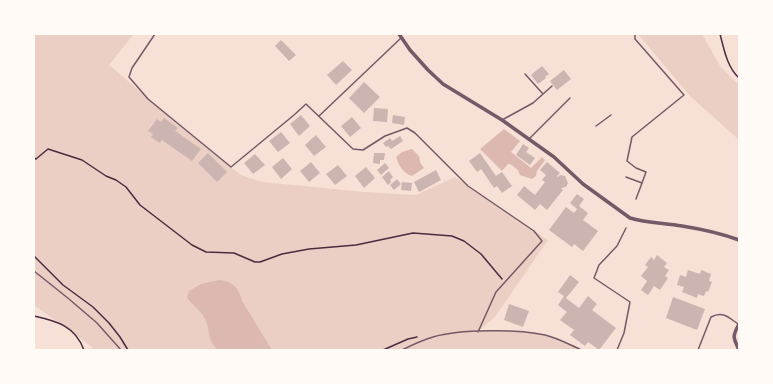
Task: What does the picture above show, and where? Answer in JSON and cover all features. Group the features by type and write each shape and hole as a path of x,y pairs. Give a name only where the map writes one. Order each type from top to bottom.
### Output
{"street":[{"path":"400,36 428,70 443,84 502,120 554,157 583,184 630,218 718,232 739,240"},
{"path":"739,324 733,338 739,350"}],"lane":[{"path":"155,34 132,68 128,77 148,99 231,167 306,104 353,149 363,150 385,136 407,128 415,133 468,186 534,231 542,241 496,292 478,332"},
{"path":"635,34 635,39 684,95 632,137 627,161 636,168 646,172 636,199"},
{"path":"319,116 400,36"},
{"path":"525,74 543,94"},
{"path":"502,120 533,103 552,86"},
{"path":"528,139 570,98"},
{"path":"596,126 611,115"},
{"path":"626,177 642,183"},
{"path":"617,350 624,333 630,302 594,278 599,265 617,246 626,228"},
{"path":"34,271 97,323 121,350"},
{"path":"698,350 711,317 718,314 724,315 739,324"},
{"path":"402,350 433,337 450,333 478,332 523,332 545,335 582,350"}],"path":[{"path":"720,34 727,60 739,78"},
{"path":"34,158 36,159 48,148 82,160 126,187 140,205 192,245 206,252 234,253 255,262 260,262 282,254 309,249 356,244 413,233 452,236 464,241 481,254 505,282"},
{"path":"34,256 63,285 93,307 120,337 128,350"},
{"path":"34,316 57,321 70,330 80,340 84,350"}],"shaded area":[{"path":"34,34 134,34 109,65 221,160 241,175 262,182 365,192 416,195 455,177 548,240 495,317 479,331 516,331 551,336 582,350 93,350 92,347 34,305"},
{"path":"638,34 702,34 720,66 739,85 739,140 690,96"},
{"path":"504,129 520,141 511,152 531,168 542,157 545,160 537,171 536,176 532,179 520,175 518,170 510,164 508,164 502,171 480,149"},
{"path":"412,149 419,156 420,162 424,168 412,176 402,169 396,157 402,152"},
{"path":"219,280 228,282 235,286 242,301 272,350 218,350 214,346 210,339 204,316 187,297 189,291 201,284"}],"building":[{"path":"281,40 296,55 289,61 275,46"},
{"path":"343,61 352,70 336,85 327,75"},
{"path":"542,66 549,74 538,84 531,75"},
{"path":"564,70 571,79 557,90 550,81"},
{"path":"364,82 380,97 364,113 349,98"},
{"path":"374,108 388,109 387,122 373,121"},
{"path":"301,115 310,126 299,136 290,124"},
{"path":"393,115 405,117 404,125 392,123"},
{"path":"352,117 361,128 350,137 341,126"},
{"path":"164,118 178,128 175,131 201,149 192,161 162,140 160,143 151,137 153,134 148,131 157,119 161,122"},
{"path":"281,132 290,143 278,152 269,141"},
{"path":"316,135 326,147 314,156 305,145"},
{"path":"400,136 403,141 391,149 388,146 386,147 383,143 390,138 392,141"},
{"path":"523,144 529,148 526,152 535,158 530,165 516,155"},
{"path":"208,153 227,172 217,182 198,163"},
{"path":"374,153 385,153 384,160 380,160 380,164 373,163"},
{"path":"480,153 496,176 502,172 512,186 502,193 497,186 494,188 481,169 477,172 469,161"},
{"path":"255,154 265,165 253,174 244,163"},
{"path":"283,158 292,169 281,179 272,167"},
{"path":"311,162 320,173 309,182 300,171"},
{"path":"547,162 560,173 557,176 558,177 560,175 565,176 568,183 566,187 561,188 563,190 547,210 540,204 535,210 517,195 524,186 535,195 545,182 542,180 546,175 540,170"},
{"path":"385,163 389,168 381,175 377,170"},
{"path":"338,165 347,176 335,185 326,174"},
{"path":"366,167 375,178 364,188 355,176"},
{"path":"436,170 441,180 419,192 414,182"},
{"path":"389,171 393,177 388,185 382,177"},
{"path":"397,179 401,184 394,190 390,185"},
{"path":"402,182 412,183 411,191 401,190"},
{"path":"577,194 584,199 579,206 588,213 583,220 598,231 583,251 574,244 572,247 549,230 566,207 574,213 577,209 570,203"},
{"path":"657,255 667,263 664,267 669,270 665,276 668,278 660,290 654,286 648,295 641,290 647,281 641,276 648,267 645,265 651,257 654,260"},
{"path":"688,270 700,274 701,270 711,274 709,281 712,282 708,292 706,291 704,296 698,294 697,298 682,292 684,287 677,285 680,275 686,277"},
{"path":"570,275 579,282 566,298 579,308 588,296 597,304 592,310 616,328 599,350 588,342 585,346 570,335 574,330 560,320 567,312 558,305 564,296 558,292"},
{"path":"673,297 705,309 697,330 666,318"},
{"path":"509,304 529,311 523,327 504,320"}]}
